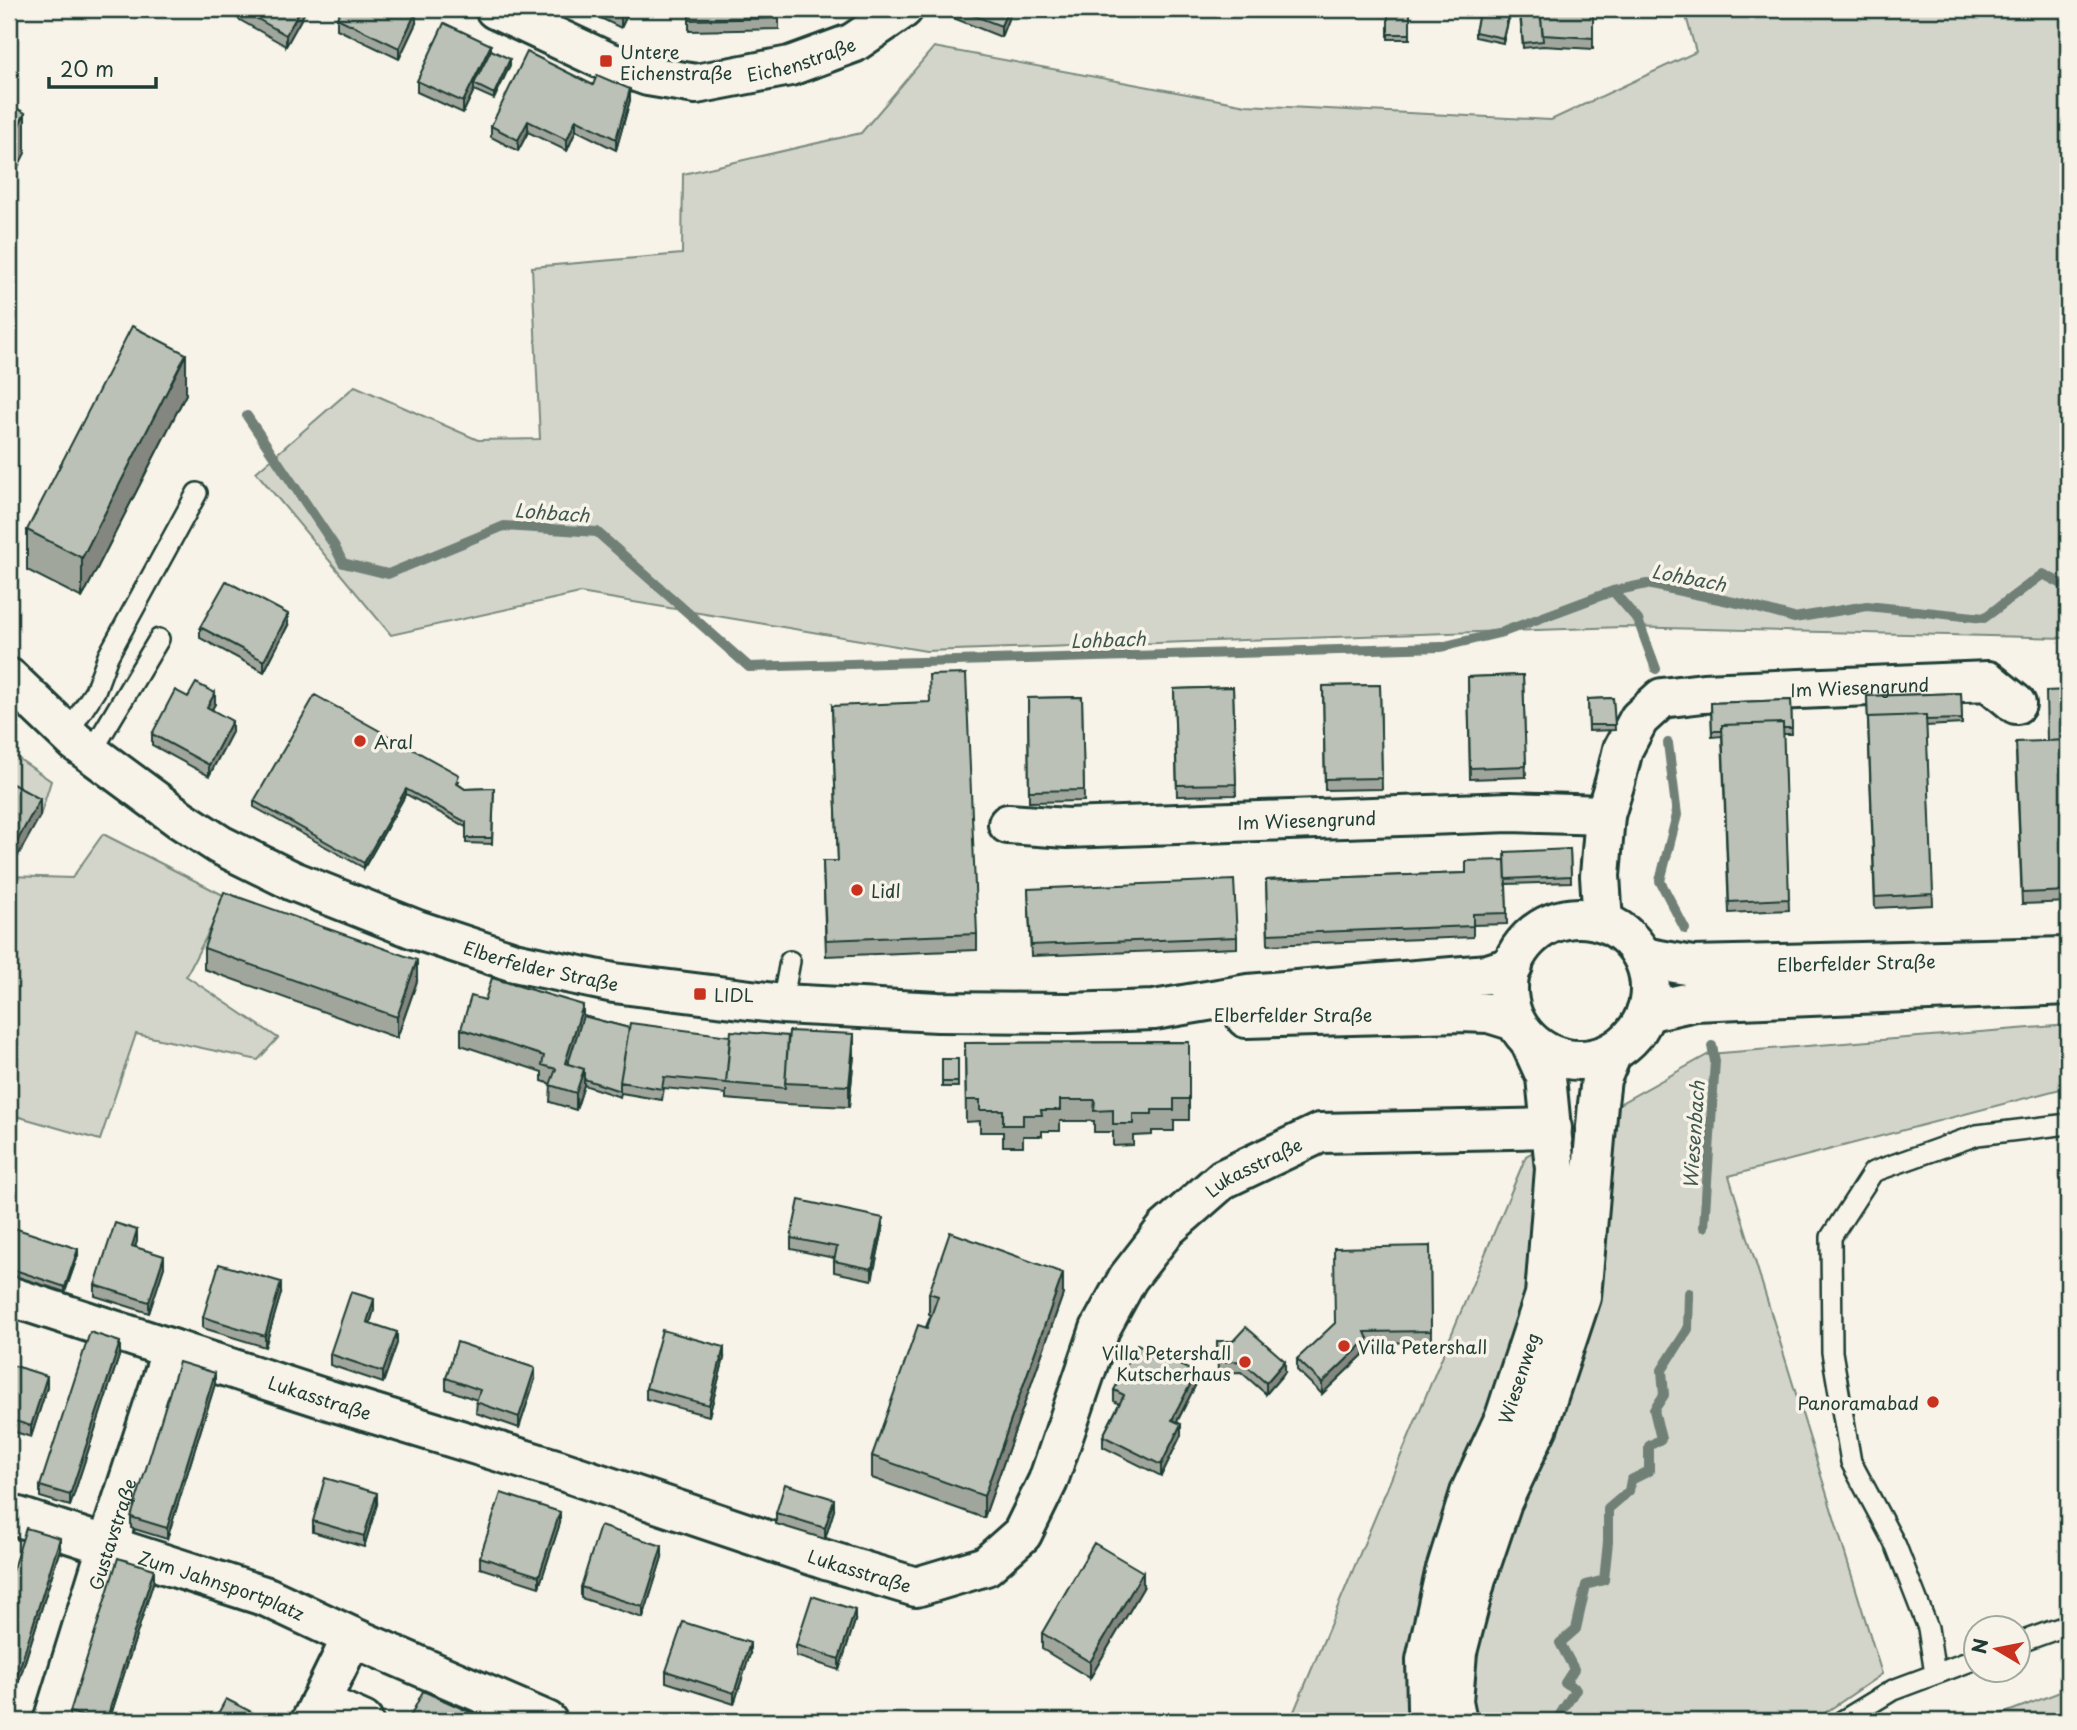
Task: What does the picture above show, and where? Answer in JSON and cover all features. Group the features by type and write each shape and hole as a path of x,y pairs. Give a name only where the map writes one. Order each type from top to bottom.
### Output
{"street":[{"name":"Eichenstraße","path":"495,9 606,61 648,76 696,84 790,66 853,43 903,9"},
{"name":"Elberfelder Straße","path":"9,678 79,743 180,819 220,845 293,881 417,930 514,962 614,983 782,1003 938,1012 1069,1013 1154,1010 1248,1018 1489,1013 1523,1032"},
{"name":"Im Wiesengrund","path":"1589,919 1600,876 1605,815 1623,749 1639,719 1661,698 1703,693 1988,681 2016,704"},
{"name":"Im Wiesengrund","path":"1008,824 1067,828 1510,812 1605,815"},
{"path":"1589,919 1628,934 1643,957 1652,985 1646,1012 1634,1038 1612,1053 1583,1062 1556,1057 1523,1032 1507,994 1513,967 1525,941 1548,925 1589,919"},
{"name":"Elberfelder Straße","path":"1643,957 1692,966 2068,957"},
{"name":"Elberfelder Straße","path":"1154,1010 1248,994 1488,974 1513,967"},
{"name":"Elberfelder Straße","path":"1646,1012 1695,1001 2068,985"},
{"name":"Wiesenweg","path":"1434,1714 1426,1660 1445,1573 1471,1490 1505,1416 1545,1295 1555,1169 1552,1128 1546,1077 1523,1032"},
{"name":"Wiesenweg","path":"1434,1714 1457,1653 1476,1579 1502,1502 1538,1426 1581,1297 1601,1079 1612,1053"},
{"name":"Lukasstraße","path":"9,1296 916,1587 986,1566 1022,1534 1048,1480 1100,1329 1128,1278 1166,1229 1223,1179 1320,1133 1552,1128"},
{"name":"Gustavstraße","path":"53,1721 172,1349"},
{"name":"Zum Jahnsportplatz","path":"9,1514 267,1598 547,1721"},
{"path":"352,1637 316,1712 363,1721"}],"lane":[{"path":"79,743 108,656 197,493"},
{"path":"79,743 159,639"},
{"path":"782,1003 790,961"},
{"path":"1935,1674 1928,1629 1896,1546 1851,1462 1832,1352 1831,1237 1872,1172 1977,1135 2068,1124"},
{"path":"2032,1638 2068,1625"},
{"path":"1842,1721 1893,1690 1962,1664"}],"shaded area":[{"path":"1684,9 2068,9 2068,638 1623,627 926,651 580,593 391,635 256,472 355,386 478,440 540,439 532,267 682,254 683,174 861,133 934,47 1246,105 1551,120 1696,52"},
{"path":"9,752 51,781 40,816 9,798"},
{"path":"103,834 227,897 186,976 278,1038 258,1060 136,1034 100,1140 9,1114 9,876 72,878"},
{"path":"2068,1025 2068,1087 1729,1176 1882,1674 1813,1721 1290,1721 1526,1156 1709,1054"},
{"path":"2068,1689 2068,1721 1984,1721"}],"building":[{"path":"240,9 301,9 286,35"},
{"path":"341,9 409,9 416,12 399,48 337,18"},
{"path":"604,9 625,9 621,17"},
{"path":"689,9 779,9 779,18 689,20"},
{"path":"957,9 1008,9 1001,26"},
{"path":"1388,9 1410,9 1410,34 1388,34"},
{"path":"1480,9 1510,9 1503,38 1475,32"},
{"path":"1540,9 1593,9 1593,38 1543,35"},
{"path":"1540,9 1543,41 1523,43 1520,10"},
{"path":"444,23 491,45 463,102 417,81"},
{"path":"491,50 510,59 494,94 474,84"},
{"path":"527,52 593,85 597,75 630,89 616,139 576,119 567,140 528,121 518,140 491,126"},
{"path":"9,104 25,113 9,145"},
{"path":"132,326 186,354 82,558 27,530"},
{"path":"226,581 288,614 264,661 200,627"},
{"path":"966,674 977,934 826,940 823,861 838,861 832,706 930,702 929,675"},
{"path":"1523,675 1526,766 1470,768 1468,677"},
{"path":"196,683 215,693 207,707 232,721 209,765 152,734 175,690 188,697"},
{"path":"1380,685 1382,778 1325,779 1323,686"},
{"path":"1233,687 1236,784 1177,785 1174,689"},
{"path":"2068,690 2068,740 2047,741 2046,691"},
{"path":"1961,693 1962,719 1926,720 1926,715 1868,717 1868,722 1867,696"},
{"path":"315,695 459,775 456,783 465,789 494,788 492,838 466,838 466,822 406,789 364,863 254,801"},
{"path":"1082,697 1084,790 1029,791 1028,698"},
{"path":"1613,698 1615,725 1589,725 1588,699"},
{"path":"1791,700 1792,728 1783,728 1783,723 1722,725 1722,731 1712,731 1711,703"},
{"path":"1926,715 1933,894 1875,897 1868,717"},
{"path":"1783,723 1789,899 1729,902 1722,725"},
{"path":"2068,740 2068,891 2022,893 2016,742"},
{"path":"9,782 40,799 9,856"},
{"path":"1570,849 1571,876 1506,879 1505,852"},
{"path":"1505,860 1507,913 1473,914 1473,926 1268,934 1266,880 1466,873 1466,861"},
{"path":"1234,880 1237,937 1031,945 1028,889"},
{"path":"224,892 417,960 397,1017 204,948"},
{"path":"492,978 583,1005 565,1063 584,1069 576,1093 550,1085 556,1069 542,1065 544,1056 461,1029 471,996 485,1000"},
{"path":"583,1016 629,1028 620,1091 584,1079 584,1069 568,1064"},
{"path":"630,1023 730,1036 726,1083 664,1077 662,1089 620,1082"},
{"path":"731,1031 788,1036 785,1088 726,1083"},
{"path":"789,1031 854,1034 849,1086 785,1083"},
{"path":"1189,1042 1189,1099 1174,1099 1174,1110 1152,1110 1152,1114 1133,1114 1133,1124 1113,1124 1113,1110 1094,1111 1095,1100 1060,1100 1060,1110 1041,1110 1042,1115 1023,1115 1023,1125 1003,1125 1003,1110 980,1110 980,1100 966,1100 965,1043"},
{"path":"942,1059 958,1059 958,1082 942,1082"},
{"path":"799,1200 883,1218 872,1269 834,1261 837,1247 791,1238"},
{"path":"115,1223 137,1230 132,1246 164,1256 149,1302 95,1285"},
{"path":"14,1228 78,1249 65,1287 9,1268 9,1246"},
{"path":"950,1232 1063,1273 984,1496 872,1456 918,1325 927,1328 938,1296 929,1293"},
{"path":"1430,1246 1431,1331 1365,1332 1368,1339 1322,1383 1297,1359 1335,1323 1334,1248"},
{"path":"219,1264 281,1282 265,1336 203,1317"},
{"path":"351,1292 374,1299 367,1322 397,1332 383,1372 330,1354"},
{"name":"Villa Petershall Kutscherhaus","path":"1246,1327 1285,1361 1266,1383 1241,1361 1218,1362 1217,1341 1233,1341"},
{"path":"662,1330 724,1347 709,1405 646,1388"},
{"path":"90,1332 120,1342 70,1495 40,1486"},
{"path":"457,1342 535,1368 519,1417 476,1402 480,1390 446,1378"},
{"path":"1137,1344 1196,1373 1172,1420 1181,1424 1161,1465 1103,1436 1124,1395 1114,1390"},
{"path":"179,1362 215,1373 167,1528 131,1517"},
{"path":"9,1364 47,1376 31,1426 9,1419"},
{"path":"325,1478 377,1493 364,1536 313,1521"},
{"path":"785,1484 834,1499 825,1528 776,1513"},
{"path":"501,1493 560,1512 539,1576 480,1557"},
{"path":"600,1526 662,1546 643,1607 581,1587"},
{"path":"26,1528 60,1538 13,1689 9,1688 9,1581"},
{"path":"1094,1543 1143,1572 1090,1662 1042,1633"},
{"path":"118,1558 154,1569 106,1721 99,1721 70,1712"},
{"path":"812,1596 855,1610 839,1659 796,1645"},
{"path":"683,1622 750,1643 734,1693 666,1671"},
{"path":"423,1691 481,1717 479,1721 413,1721 409,1719"},
{"path":"226,1699 269,1721 214,1721"}],"waterway":[{"name":"Lohbach","path":"247,416 334,545 343,563 388,574 504,526 597,532 749,667 1441,647 1503,632 1613,591 1647,584 1743,604 1794,618 1867,606 1984,618 2043,574 2066,586 2068,600"},
{"name":"Wiesenbach","path":"1613,591 1638,620 1656,669"},
{"name":"Wiesenbach","path":"1668,743 1677,815 1660,881 1685,929"},
{"name":"Wiesenbach","path":"1704,1227 1715,1061 1712,1046"},
{"name":"Wiesenbach","path":"1556,1721 1576,1689 1565,1683 1574,1669 1560,1643 1576,1629 1586,1585 1604,1580 1608,1509 1629,1491 1631,1480 1649,1471 1649,1446 1661,1439 1654,1410 1664,1395 1662,1370 1688,1329 1689,1293"}],"place":[{"name":"Untere Eichenstraße","path":"606,61"},
{"name":"Aral","path":"360,741"},
{"name":"Lidl","path":"857,890"},
{"name":"LIDL","path":"700,994"},
{"name":"Villa Petershall","path":"1344,1346"},
{"name":"Villa Petershall Kutscherhaus","path":"1245,1362"},
{"name":"Panoramabad","path":"1933,1402"}]}
